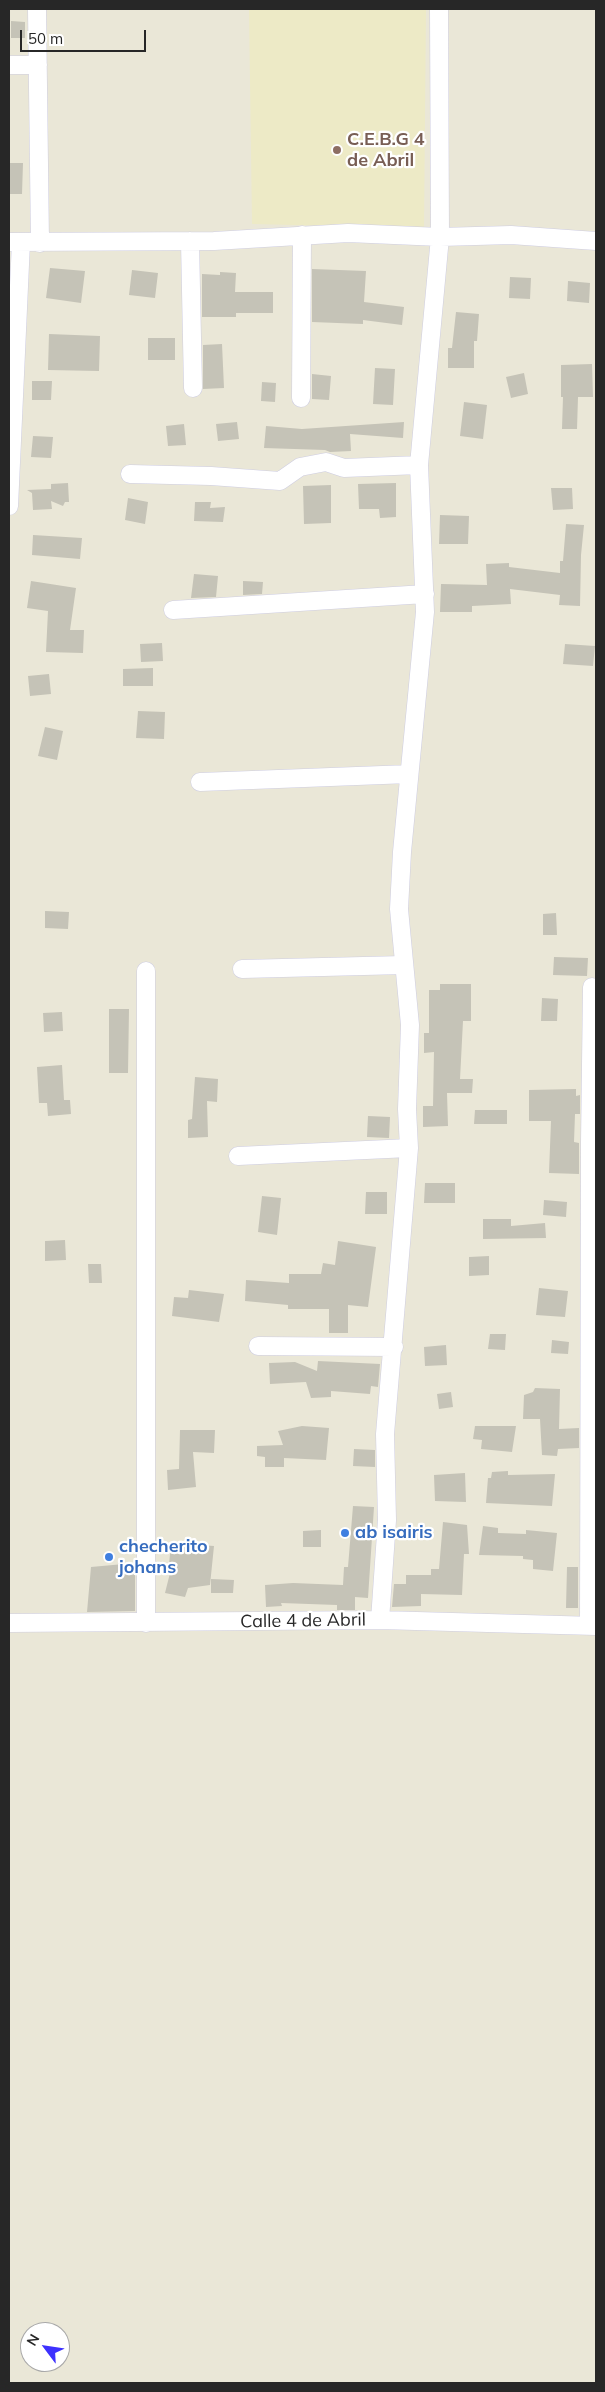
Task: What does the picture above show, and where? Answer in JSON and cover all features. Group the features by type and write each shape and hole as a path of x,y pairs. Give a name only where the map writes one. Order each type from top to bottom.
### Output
{"street":[{"path":"37,9 40,243"},
{"path":"380,1620 388,1520 385,1434 394,1347 409,1148 407,1109 410,1026 399,909 402,852 425,594 419,465 440,237 439,9"},
{"path":"9,66 38,65"},
{"path":"9,506 15,242 190,241 348,232 440,237 511,236 596,241"},
{"path":"301,398 302,236"},
{"path":"190,241 193,388"},
{"path":"130,474 211,476 280,481 300,467 326,462 344,468 419,465"},
{"path":"173,610 425,594"},
{"path":"200,782 409,774"},
{"path":"242,969 404,965"},
{"path":"146,971 146,1622"},
{"path":"592,986 590,1143 592,1626"},
{"path":"238,1156 409,1148"},
{"path":"258,1346 394,1347"},
{"name":"Calle 4 de Abril","path":"9,1623 380,1620 592,1626"}],"shaded area":[{"name":"C.E.B.G 4 de Abril","path":"249,9 426,9 424,228 252,224"}],"building":[{"path":"11,21 25,22 25,38 11,38"},
{"path":"9,163 23,163 22,194 9,194"},
{"path":"50,268 85,271 81,303 46,298"},
{"path":"312,269 366,271 364,302 404,307 402,325 363,320 363,324 312,322"},
{"path":"132,270 158,273 155,298 129,295"},
{"path":"220,272 236,273 235,292 273,292 273,313 236,313 236,317 202,317 202,274 220,275"},
{"path":"510,277 531,278 530,299 509,298"},
{"path":"568,281 590,283 589,303 567,301"},
{"path":"456,312 479,314 477,341 474,341 474,368 448,368 448,348 452,348"},
{"path":"49,334 100,336 99,371 48,370"},
{"path":"148,338 175,338 175,360 148,360"},
{"path":"222,344 224,388 203,389 203,345"},
{"path":"592,364 593,397 578,397 577,429 562,429 561,365"},
{"path":"375,368 395,369 393,405 373,404"},
{"path":"524,373 528,394 511,398 506,377"},
{"path":"312,374 331,376 329,400 312,399"},
{"path":"32,381 52,381 51,400 32,400"},
{"path":"262,382 276,383 275,402 261,401"},
{"path":"464,402 487,405 483,439 460,436"},
{"path":"237,422 239,439 218,441 216,424"},
{"path":"404,422 403,438 350,434 351,451 330,452 325,450 264,448 266,426 302,429"},
{"path":"184,424 186,445 168,446 166,426"},
{"path":"33,436 53,437 51,458 31,457"},
{"path":"68,483 69,502 65,502 63,506 51,501 52,509 33,510 32,493 27,490 51,489 51,484"},
{"path":"396,483 396,517 380,518 379,509 359,509 358,484"},
{"path":"331,485 331,523 304,524 303,486"},
{"path":"551,488 572,488 573,509 553,510"},
{"path":"128,498 148,502 145,524 125,520"},
{"path":"195,502 211,502 210,508 225,507 223,522 194,521"},
{"path":"440,515 469,516 468,544 439,544"},
{"path":"566,524 584,525 581,555 580,606 559,605 560,595 510,589 511,604 472,606 472,612 440,612 441,584 487,585 486,564 509,563 509,567 560,573 560,561 563,561"},
{"path":"33,535 82,538 80,559 32,555"},
{"path":"194,574 218,576 216,597 191,598"},
{"path":"31,581 76,588 70,630 84,630 83,653 46,652 48,611 27,608"},
{"path":"243,581 263,582 262,594 243,595"},
{"path":"162,643 163,661 141,662 140,644"},
{"path":"565,644 595,646 593,666 563,664"},
{"path":"153,668 153,686 123,686 123,669"},
{"path":"49,674 51,694 30,696 28,676"},
{"path":"138,711 165,712 164,739 136,738"},
{"path":"45,727 63,731 57,760 38,756"},
{"path":"45,911 69,912 68,929 45,928"},
{"path":"556,913 557,935 543,935 543,914"},
{"path":"554,957 588,958 587,976 553,975"},
{"path":"440,984 471,984 471,1021 463,1021 460,1079 473,1079 472,1093 447,1093 448,1126 423,1127 423,1106 433,1106 434,1052 424,1053 424,1033 429,1033 429,990 440,990"},
{"path":"542,998 558,999 557,1021 541,1021"},
{"path":"109,1009 129,1009 128,1073 109,1073"},
{"path":"62,1012 63,1031 44,1032 43,1013"},
{"path":"62,1065 64,1100 70,1100 71,1114 48,1116 47,1103 39,1103 37,1067"},
{"path":"195,1077 218,1079 217,1102 207,1101 208,1137 188,1138 188,1120 192,1119"},
{"path":"576,1089 576,1096 580,1095 580,1114 575,1114 574,1142 579,1143 579,1174 549,1173 551,1121 529,1121 529,1090"},
{"path":"475,1110 507,1110 507,1124 474,1124"},
{"path":"368,1116 390,1117 389,1138 367,1137"},
{"path":"425,1183 455,1183 455,1203 424,1203"},
{"path":"366,1192 387,1192 387,1214 365,1214"},
{"path":"262,1196 281,1198 277,1235 258,1232"},
{"path":"544,1200 567,1202 566,1217 543,1215"},
{"path":"483,1219 511,1219 511,1226 545,1223 546,1238 483,1239"},
{"path":"65,1240 66,1260 45,1261 45,1241"},
{"path":"338,1241 376,1247 368,1307 348,1305 348,1333 329,1333 329,1309 288,1309 288,1305 245,1301 246,1280 289,1283 289,1274 321,1274 323,1263 335,1265"},
{"path":"489,1256 489,1275 469,1276 469,1257"},
{"path":"88,1264 101,1264 102,1283 89,1283"},
{"path":"539,1288 568,1291 565,1317 536,1315"},
{"path":"189,1290 224,1294 219,1322 172,1316 174,1297 188,1298"},
{"path":"490,1334 506,1334 505,1350 488,1349"},
{"path":"552,1340 569,1342 568,1354 551,1353"},
{"path":"446,1345 447,1365 425,1366 424,1347"},
{"path":"318,1361 380,1364 378,1387 371,1386 370,1394 331,1391 331,1397 311,1398 306,1382 270,1384 269,1363 295,1362 317,1371"},
{"path":"535,1388 560,1389 559,1429 579,1428 579,1448 558,1449 557,1456 542,1455 540,1419 523,1419 524,1395 533,1392"},
{"path":"451,1392 453,1407 439,1409 437,1394"},
{"path":"302,1426 329,1428 326,1460 284,1458 284,1467 265,1467 265,1457 257,1456 257,1446 283,1445 278,1431"},
{"path":"475,1426 516,1426 512,1452 481,1449 482,1440 473,1439"},
{"path":"180,1430 215,1430 214,1453 193,1452 196,1487 168,1490 167,1470 179,1469"},
{"path":"354,1449 375,1450 375,1467 353,1466"},
{"path":"508,1471 508,1475 555,1474 552,1506 486,1503 488,1478 491,1478 492,1472"},
{"path":"465,1473 466,1502 435,1501 434,1475"},
{"path":"353,1506 374,1507 368,1598 355,1597 355,1610 337,1610 337,1605 281,1603 282,1606 266,1607 265,1585 293,1583 343,1585 344,1567 348,1567"},
{"path":"443,1522 467,1525 469,1554 464,1554 462,1595 421,1594 421,1606 392,1607 394,1584 406,1584 406,1575 431,1575 431,1569 439,1569"},
{"path":"483,1526 498,1528 498,1533 526,1534 526,1530 557,1533 553,1571 533,1569 533,1560 523,1559 523,1556 479,1555"},
{"path":"321,1530 321,1547 303,1547 303,1531"},
{"path":"171,1543 214,1546 210,1585 188,1588 185,1597 165,1593 172,1565 169,1565"},
{"path":"135,1563 135,1611 87,1612 91,1567"},
{"path":"567,1567 578,1567 578,1608 566,1608"},
{"path":"211,1579 234,1580 233,1593 211,1593"}],"place":[{"name":"C.E.B.G 4 de Abril","path":"337,150"},
{"name":"ab isairis","path":"345,1533"},
{"name":"checherito johans","path":"109,1557"}]}
